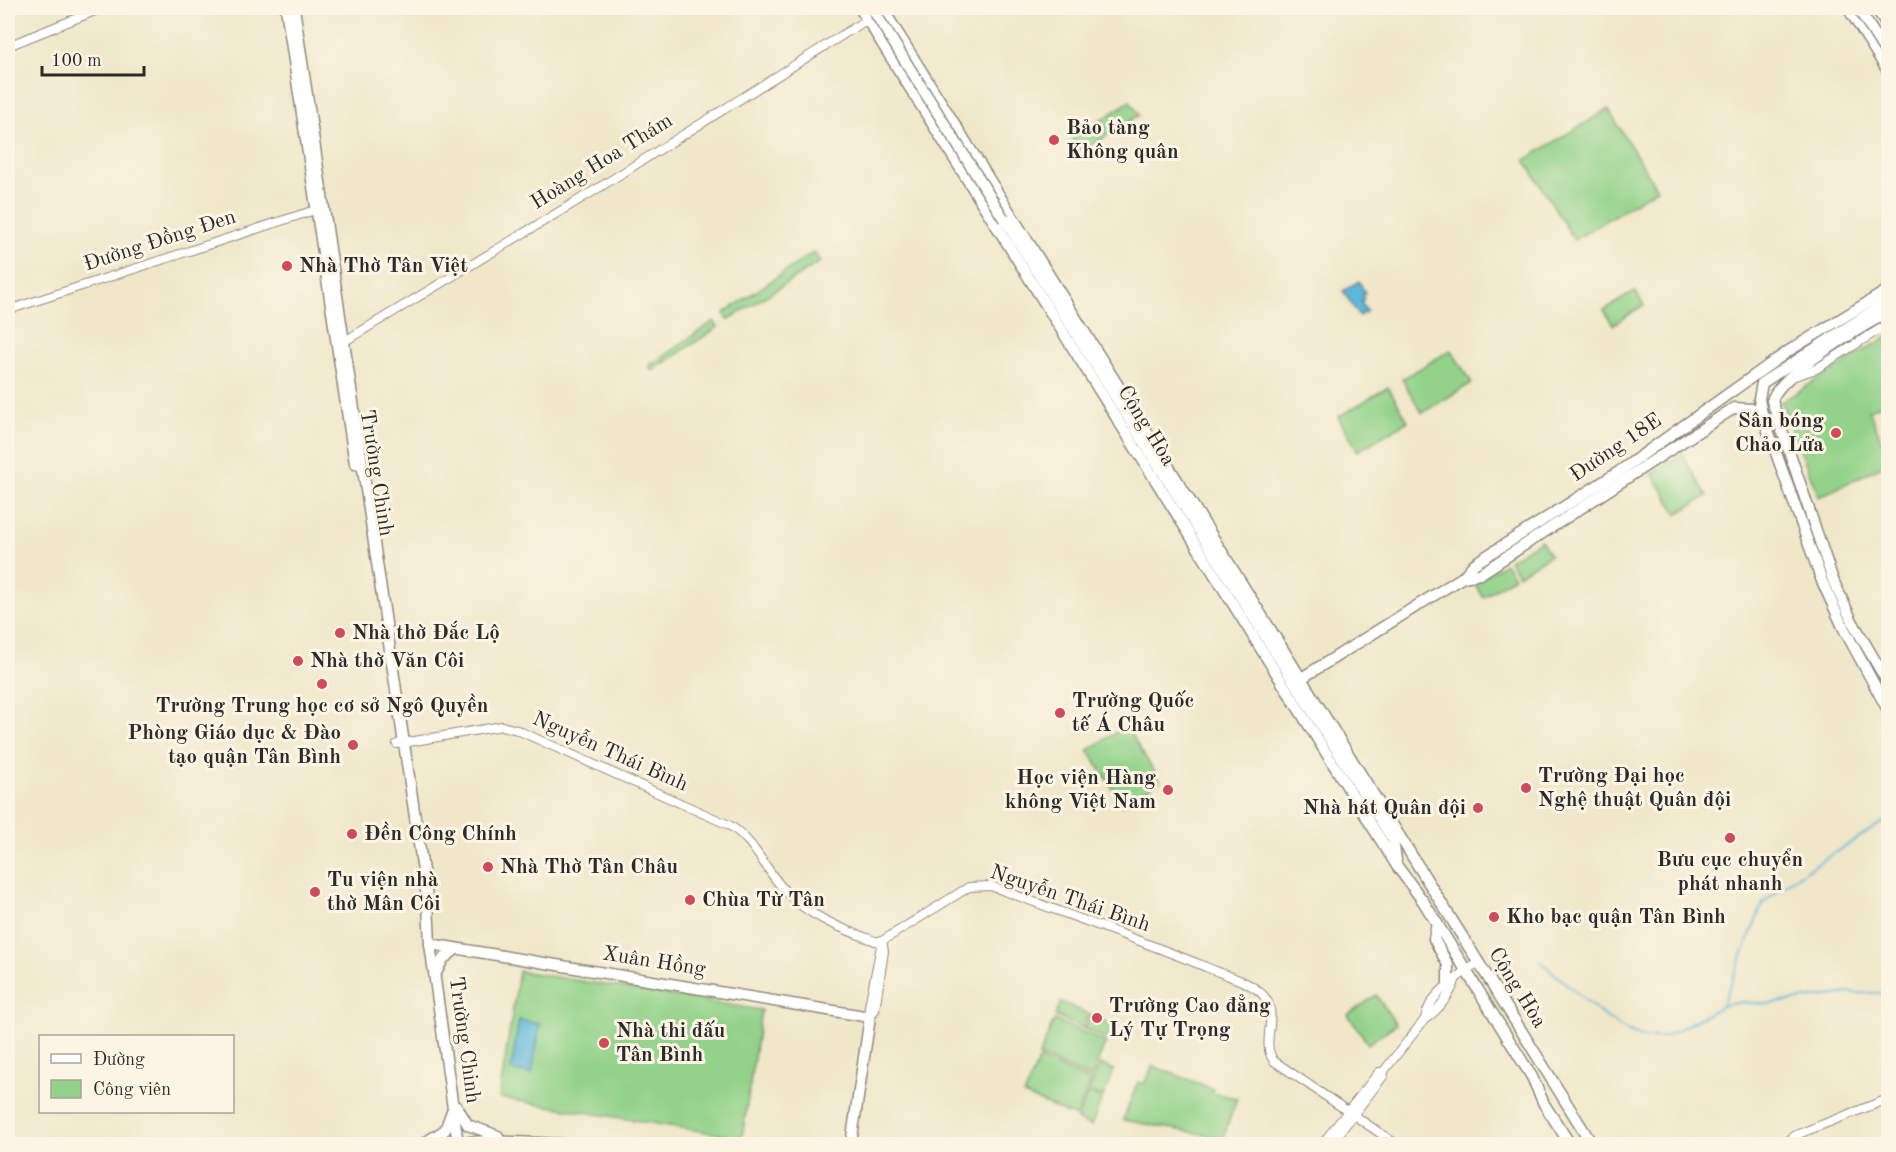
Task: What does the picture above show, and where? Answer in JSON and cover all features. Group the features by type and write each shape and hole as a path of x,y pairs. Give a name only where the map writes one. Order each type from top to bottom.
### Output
{"main road":[{"name":"Trường Chinh","path":"286,8 320,208"},
{"name":"Trường Chinh","path":"294,8 340,344 417,854 431,930 430,944 461,1143"},
{"name":"Cộng Hòa","path":"860,8 1294,682 1410,850 1592,1144"},
{"name":"Cộng Hòa","path":"872,8 1393,840 1397,866"},
{"name":"Cộng Hòa","path":"884,8 1294,682 1397,866 1437,923 1532,1077 1544,1104 1570,1144"},
{"name":"Hoàng Hoa Thám","path":"868,19 884,8"},
{"path":"1848,8 1857,13 1883,16 1870,42"},
{"path":"1867,8 1888,42"},
{"path":"1857,13 1870,42 1888,71"},
{"path":"1857,13 1888,56"},
{"path":"893,60 909,50"},
{"name":"Đường 18E","path":"1657,452 1790,351 1888,290"},
{"path":"1888,301 1810,355 1794,376 1777,388 1772,401 1833,580 1852,621 1888,683"},
{"path":"1772,376 1888,312"},
{"name":"Đường 18E","path":"1790,351 1772,376 1762,383 1760,390 1762,414 1822,581 1843,627 1888,710"},
{"name":"Đường 18E","path":"1294,682 1463,577 1474,564 1542,527 1657,452 1734,408 1753,409 1762,414"},
{"name":"Cộng Hòa","path":"1393,840 1410,850"},
{"path":"1437,923 1434,941 1448,965 1451,982"},
{"name":"Xuân Hồng","path":"430,944 870,1017"},
{"path":"435,975 444,959 456,949"},
{"path":"851,1144 870,1017"},
{"path":"1532,1077 1578,1144"},
{"path":"453,1099 463,1119 473,1128 518,1141"},
{"path":"423,1144 441,1134 448,1125 453,1099"},
{"path":"436,1144 518,1141 563,1144"}],"street":[{"path":"8,46 102,8"},
{"name":"Hoàng Hoa Thám","path":"340,344 868,19"},
{"name":"Đường Đồng Đen","path":"8,310 320,208"},
{"path":"1794,376 1816,369 1888,324"},
{"name":"Nguyễn Thái Bình","path":"400,744 502,726 511,727 729,825 748,840 786,892 809,911 834,926 875,941 882,941 969,887 980,885 991,886 1127,936 1257,990 1266,999 1270,1009 1269,1049 1272,1059 1350,1115 1396,1144"},
{"path":"870,1017 875,1010 884,951 882,941"},
{"path":"1322,1144 1383,1075 1383,1072 1425,1019 1426,1011 1451,982 1478,962"},
{"path":"1784,1144 1796,1135 1888,1099"},
{"path":"1331,1144 1350,1115"}],"green space":[{"path":"1130,101 1139,115 1080,153 1072,139"},
{"path":"1608,109 1657,189 1574,240 1525,160"},
{"path":"814,252 820,262 728,320 724,313"},
{"path":"1635,291 1644,305 1613,325 1604,310"},
{"path":"714,321 718,327 652,371 649,366"},
{"name":"Sân bóng Chảo Lửa","path":"1888,336 1888,402 1869,410 1888,456 1888,463 1819,497 1781,402"},
{"path":"1451,350 1472,383 1422,413 1402,379"},
{"path":"1388,387 1408,421 1358,451 1338,417"},
{"path":"1682,454 1707,496 1677,514 1652,473"},
{"path":"1541,540 1550,555 1518,575 1509,560"},
{"path":"1505,563 1514,577 1483,597 1474,583"},
{"path":"1126,726 1160,781 1123,805 1088,750"},
{"path":"519,971 761,1010 742,1138 499,1098"},
{"path":"1376,995 1396,1024 1368,1044 1348,1015"},
{"path":"1061,1002 1088,1014 1082,1028 1055,1016"},
{"path":"1090,1015 1117,1027 1111,1040 1084,1029"},
{"path":"1054,1020 1106,1042 1091,1078 1039,1056"},
{"path":"1039,1059 1091,1081 1076,1117 1024,1095"},
{"path":"1100,1064 1114,1070 1103,1097 1089,1091"},
{"path":"1153,1066 1213,1089 1212,1093 1237,1098 1223,1138 1123,1120 1138,1082 1144,1084"},
{"path":"1088,1093 1102,1099 1091,1126 1077,1120"}],"water":[{"path":"1359,281 1365,293 1362,295 1364,299 1361,302 1367,311 1359,316 1343,291"},
{"path":"519,1020 540,1024 532,1074 511,1070"}],"waterway":[{"path":"1722,1006 1763,903 1790,881 1888,819"},
{"path":"1540,961 1605,1017 1629,1032 1643,1037 1665,1037 1722,1006 1740,1002 1768,1004 1849,993 1888,993"}],"place":[{"name":"Bảo tàng Không quân","path":"1054,140"},
{"name":"Nhà Thờ Tân Việt","path":"287,266"},
{"name":"Sân bóng Chảo Lửa","path":"1836,433"},
{"name":"Nhà thờ Đắc Lộ","path":"340,633"},
{"name":"Nhà thờ Văn Côi","path":"298,661"},
{"name":"Trường Trung học cơ sở Ngô Quyền","path":"322,684"},
{"name":"Trường Quốc tế Á Châu","path":"1060,713"},
{"name":"Phòng Giáo dục & Đào tạo quận Tân Bình","path":"353,745"},
{"name":"Trường Đại học Nghệ thuật Quân đội","path":"1526,788"},
{"name":"Học viện Hàng không Việt Nam","path":"1168,790"},
{"name":"Nhà hát Quân đội","path":"1478,808"},
{"name":"Đền Công Chính","path":"352,834"},
{"name":"Bưu cục chuyển phát nhanh","path":"1730,838"},
{"name":"Nhà Thờ Tân Châu","path":"488,867"},
{"name":"Tu viện nhà thờ Mân Côi","path":"315,892"},
{"name":"Chùa Từ Tân","path":"690,900"},
{"name":"Kho bạc quận Tân Bình","path":"1494,917"},
{"name":"Trường Cao đẳng Lý Tự Trọng","path":"1097,1018"},
{"name":"Nhà thi đấu Tân Bình","path":"604,1043"}]}
